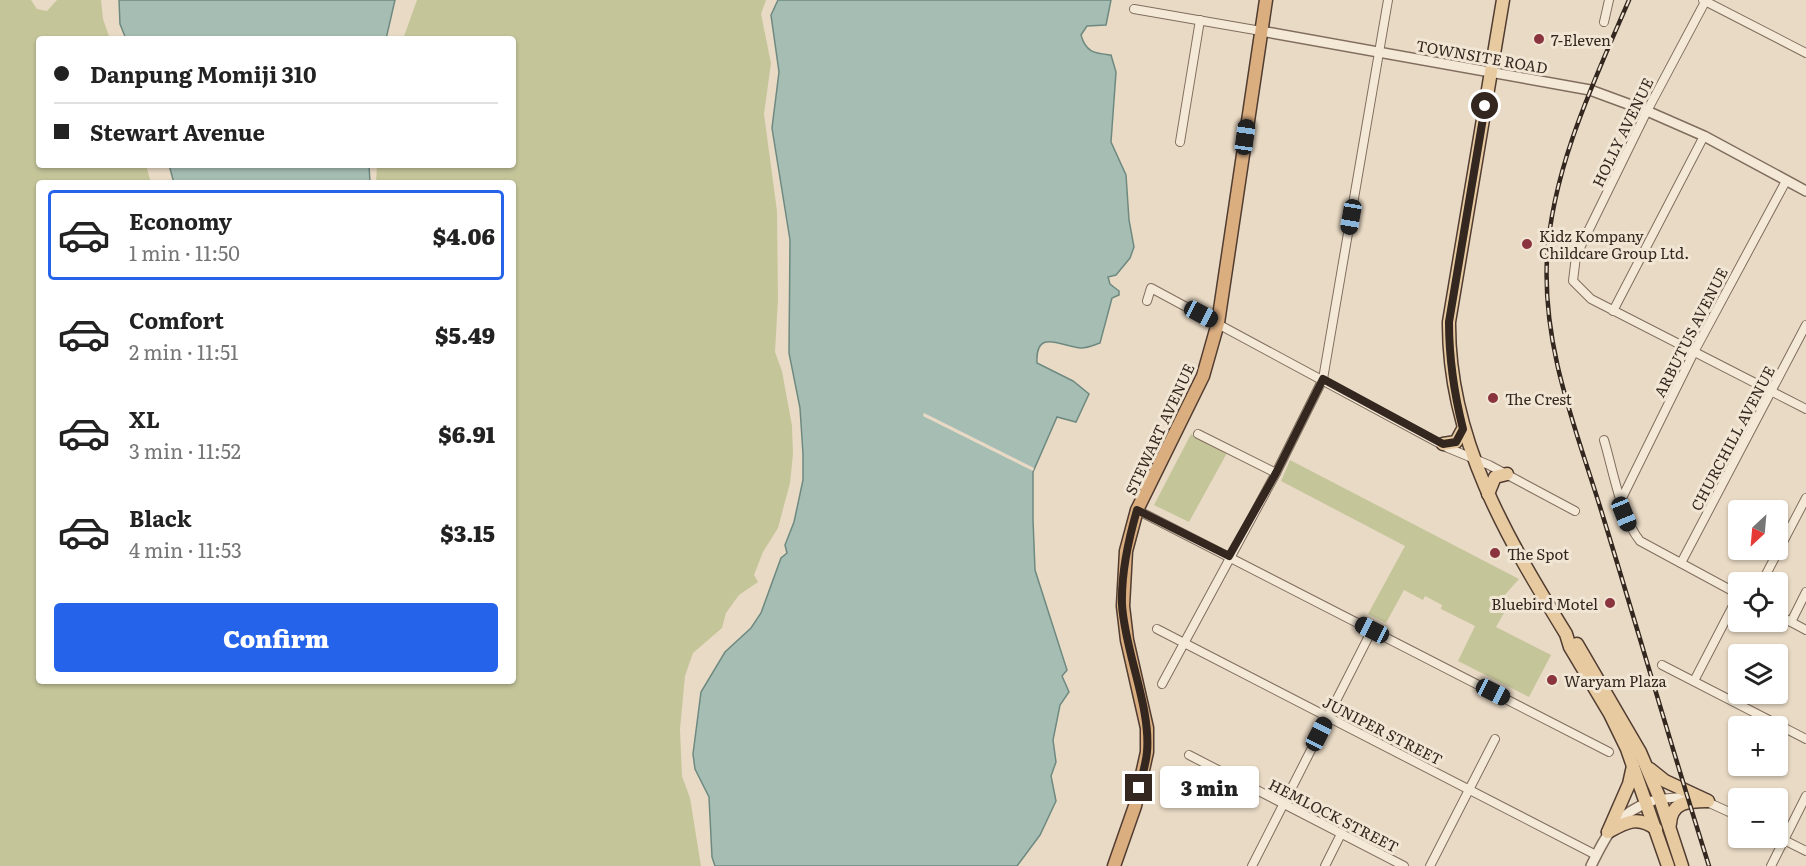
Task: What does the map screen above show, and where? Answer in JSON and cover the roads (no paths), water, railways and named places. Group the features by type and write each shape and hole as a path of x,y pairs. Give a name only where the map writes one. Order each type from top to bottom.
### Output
{"highway":[{"name":"STEWART AVENUE","path":"1114,866 1135,806 1148,752 1147,728 1127,640 1122,606 1126,551 1137,510 1203,375 1218,323 1266,0"}],"main road":[{"path":"1503,0 1449,322 1449,355 1453,387 1463,429 1488,494 1511,544 1567,636 1570,646 1610,714 1634,765 1668,866"},
{"path":"1443,444 1456,442 1463,429"},
{"path":"1488,494 1495,477 1508,474"},
{"path":"1567,636 1577,644 1607,692 1647,766 1682,866"},
{"path":"1608,832 1629,784 1634,765"},
{"path":"1647,766 1660,778 1708,801"},
{"path":"1669,826 1671,812 1682,802 1708,801"},
{"path":"1608,832 1634,820 1644,822 1656,829"}],"street":[{"path":"1162,684 1229,556 1276,473 1323,379 1388,0"},
{"path":"1604,21 1609,0"},
{"path":"1704,0 1806,53"},
{"name":"HOLLY AVENUE","path":"1613,310 1591,299 1574,281 1576,256 1704,0"},
{"name":"TOWNSITE ROAD","path":"1134,9 1590,90 1647,111 1704,136 1806,191"},
{"path":"1180,142 1200,21"},
{"path":"1704,136 1613,310 1806,409"},
{"name":"ARBUTUS AVENUE","path":"1622,498 1694,352 1786,180"},
{"path":"1147,301 1151,288 1443,444 1508,474 1575,511"},
{"name":"CHURCHILL AVENUE","path":"1681,563 1806,325"},
{"path":"1198,434 1276,473"},
{"path":"1604,440 1629,528 1640,541 1728,589"},
{"path":"1767,572 1806,498"},
{"path":"1137,510 1609,752"},
{"path":"1791,622 1806,592"},
{"path":"1694,681 1728,615"},
{"path":"1788,620 1806,630"},
{"name":"JUNIPER STREET","path":"1157,629 1596,855"},
{"path":"1252,866 1372,630"},
{"path":"1662,665 1806,739"},
{"path":"1430,866 1495,739"},
{"name":"HEMLOCK STREET","path":"1189,755 1404,866"},
{"path":"1591,866 1608,832 1626,813 1647,803 1687,795 1708,801 1728,811"},
{"path":"1788,826 1806,796"},
{"path":"1325,866 1341,834"},
{"path":"1788,842 1806,851"},
{"path":"1771,866 1777,848"}],"railway":[{"path":"1629,0 1589,94 1557,192 1547,258 1550,327 1564,393 1709,866"}],"place":[{"name":"7-Eleven","path":"1539,39"},
{"name":"Kidz Kompany Childcare Group Ltd.","path":"1527,244"},
{"name":"The Crest","path":"1493,398"},
{"name":"The Spot","path":"1495,553"},
{"name":"Bluebird Motel","path":"1610,603"},
{"name":"Waryam Plaza","path":"1552,680"}]}
